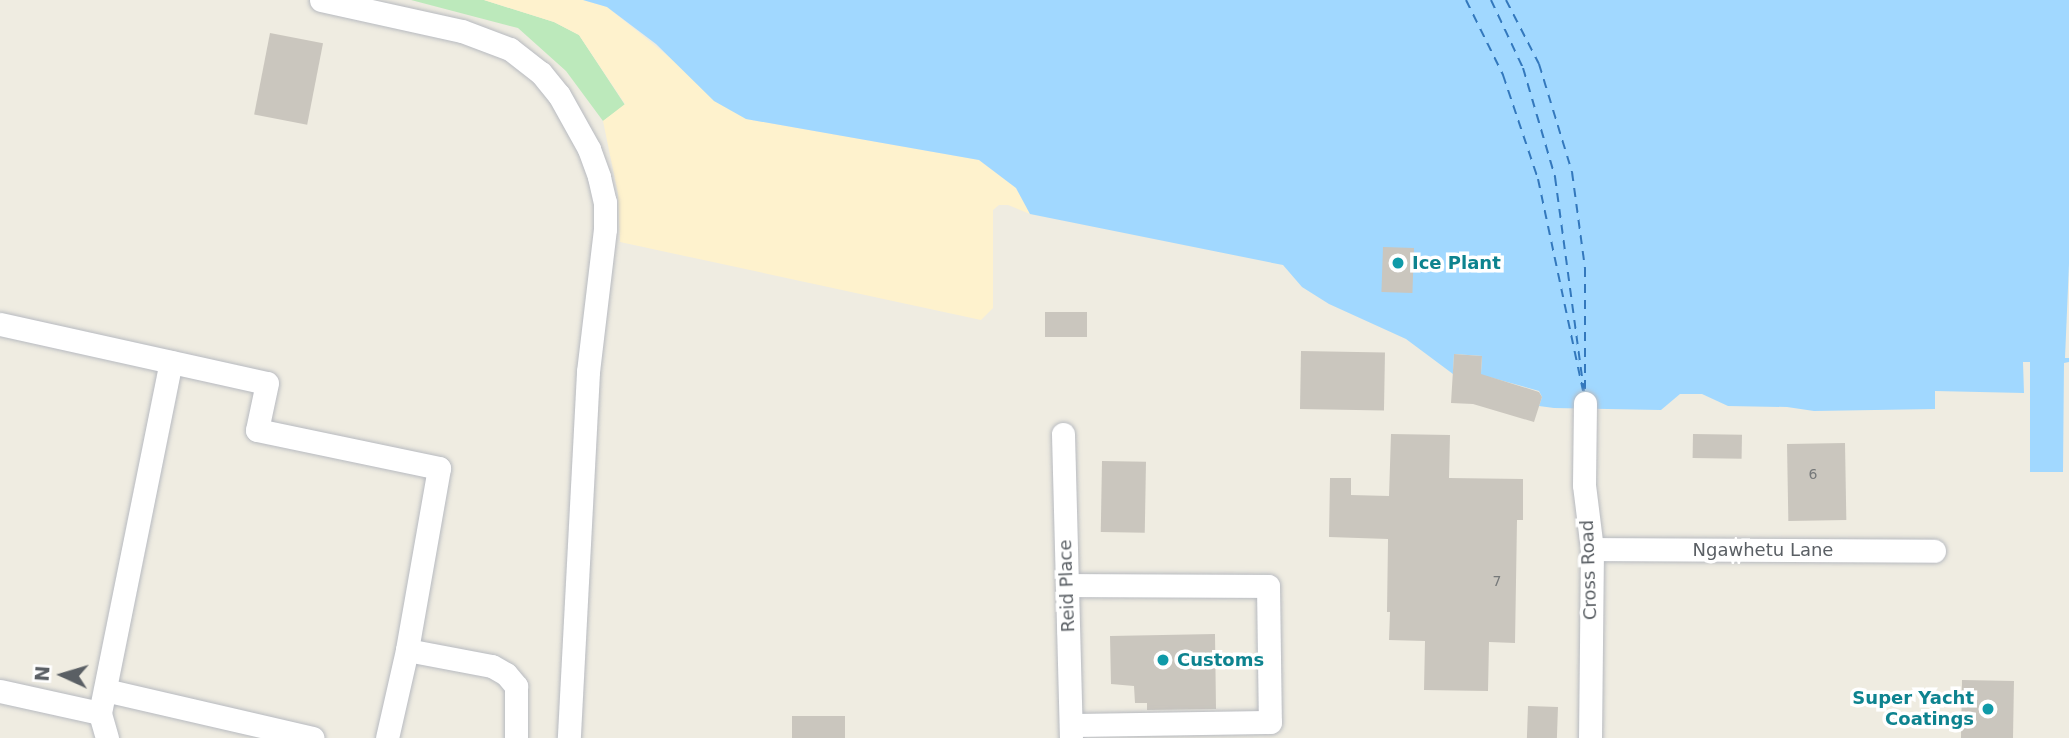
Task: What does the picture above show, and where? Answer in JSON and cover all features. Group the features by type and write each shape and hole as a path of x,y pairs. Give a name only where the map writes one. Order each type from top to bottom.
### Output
{"street":[{"path":"321,0 462,31 510,49 541,73 559,95 589,149 599,177 605,202 605,229 587,372 569,738"},
{"path":"0,324 267,383 257,430 439,468 407,650 387,738"},
{"path":"107,738 100,713 171,362"},
{"name":"Cross Road","path":"1579,403 1585,460 1584,485 1592,549 1590,738"},
{"name":"Reid Place","path":"1063,434 1071,732"},
{"name":"Ngawhetu Lane","path":"1592,549 1934,551"},
{"path":"1067,585 1268,586 1270,722 1071,732"},
{"path":"407,650 492,666 506,674 516,686 516,738"},
{"path":"105,690 313,738"},
{"path":"0,691 100,713"}],"green space":[{"path":"411,0 484,0 554,22 579,35 625,105 603,121 566,71 518,28"}],"sand":[{"path":"484,0 583,0 607,7 746,119 979,160 1016,188 1030,214 1008,205 999,205 993,210 993,308 981,320 620,242 618,194 603,121 625,104 579,35 554,22"}],"water":[{"path":"583,0 2069,0 2069,362 2064,363 2063,472 2030,472 2030,362 2023,362 2024,393 1935,391 1935,409 1814,411 1787,407 1728,406 1702,394 1680,394 1661,410 1554,408 1539,406 1542,397 1539,391 1489,377 1480,390 1482,356 1454,354 1453,374 1406,339 1329,304 1302,287 1283,265 1030,214 1016,188 979,160 746,119 714,101 656,44 607,7"}],"pier":[{"path":"2069,264 2069,358 2065,358"}],"building":[{"path":"270,33 323,43 307,125 254,114"},
{"name":"Ice Plant","path":"1383,247 1414,248 1412,293 1381,292"},
{"path":"1045,312 1087,312 1087,337 1045,337"},
{"path":"1301,351 1385,352 1384,410 1300,409"},
{"path":"1454,354 1482,356 1481,374 1539,392 1542,397 1534,422 1473,404 1451,403"},
{"path":"1391,434 1450,435 1449,478 1523,479 1523,520 1517,520 1515,643 1489,642 1488,691 1424,690 1425,641 1389,640 1388,539 1329,537 1330,478 1351,478 1351,495 1389,496"},
{"path":"1693,434 1742,435 1742,459 1693,458"},
{"path":"1845,443 1846,520 1788,521 1787,444"},
{"path":"1102,461 1146,462 1145,533 1101,532"},
{"name":"Customs","path":"1215,634 1216,709 1147,710 1147,703 1135,703 1134,686 1111,684 1110,636"},
{"name":"Super Yacht Coatings","path":"1962,680 2014,681 2013,738 1961,738"},
{"path":"1528,706 1558,707 1557,738 1527,738"},
{"path":"792,716 845,716 845,738 792,738"}],"ferry route":[{"path":"1466,0 1503,75 1538,179 1583,391"},
{"path":"1491,0 1523,68 1555,177 1584,391"},
{"path":"1506,0 1539,64 1572,172 1585,268 1585,391"}],"place":[{"name":"Ice Plant","path":"1398,263"},
{"name":"Customs","path":"1163,660"},
{"name":"Super Yacht Coatings","path":"1988,709"}]}
